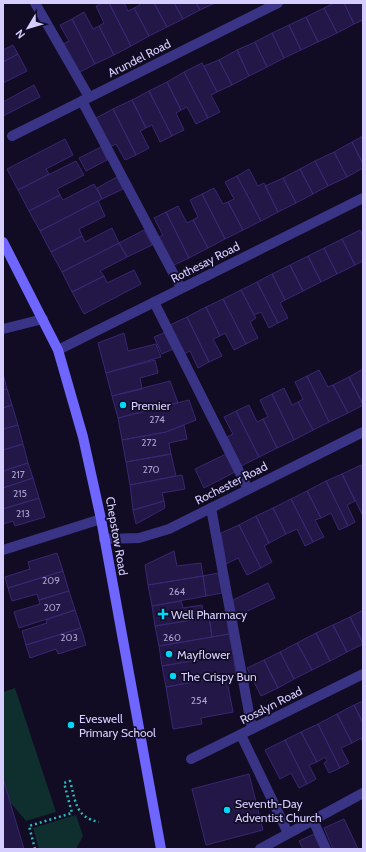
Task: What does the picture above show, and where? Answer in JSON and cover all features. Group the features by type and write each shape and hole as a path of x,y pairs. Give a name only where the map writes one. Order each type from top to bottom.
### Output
{"main road":[{"name":"Chepstow Road","path":"3,242 58,350 84,437 124,642 160,849"}],"street":[{"path":"35,3 86,99 181,288"},
{"name":"Arundel Road","path":"12,136 278,3"},
{"name":"Rothesay Road","path":"58,350 363,198"},
{"path":"154,302 248,489"},
{"path":"3,329 43,319"},
{"name":"Rochester Road","path":"104,539 139,538 169,528 363,432"},
{"path":"211,508 252,730"},
{"path":"3,550 101,519"},
{"name":"Rosslyn Road","path":"191,759 363,674"},
{"path":"240,735 288,833"},
{"path":"260,849 363,793"},
{"path":"313,820 326,849"}],"path":[{"path":"35,849 29,826 72,813 64,783 70,781 78,810 81,814 90,820 98,822"}],"green space":[{"path":"15,688 56,812 26,821 10,802 3,778 3,692"},
{"path":"76,815 83,836 76,849 39,849 33,828"}],"building":[{"path":"102,3 109,3 131,46 114,55 99,26 104,23 96,6"},
{"path":"109,3 124,3 128,11 134,8 149,36 131,46"},
{"path":"139,3 154,3 167,27 149,36 134,8 140,5"},
{"path":"154,3 174,3 183,19 167,27"},
{"path":"174,3 196,3 200,10 183,19"},
{"path":"196,3 215,3 200,10"},
{"path":"334,3 344,3 354,24 337,33 324,8"},
{"path":"344,3 363,3 363,20 354,24"},
{"path":"324,8 337,33 318,42 306,17"},
{"path":"84,12 93,29 99,26 114,55 95,64 72,19"},
{"path":"306,17 318,42 301,50 289,25"},
{"path":"72,19 95,64 78,73 63,44 69,41 60,25"},
{"path":"289,25 301,50 284,58 272,33"},
{"path":"272,33 284,58 267,67 255,42"},
{"path":"255,42 267,67 249,76 237,50"},
{"path":"13,45 18,54 3,62 3,50"},
{"path":"237,50 249,76 232,85 219,60"},
{"path":"18,54 27,71 3,83 3,62"},
{"path":"219,60 232,85 217,92 204,66"},
{"path":"202,63 217,92 211,95 220,112 208,118 184,72"},
{"path":"184,72 208,118 196,124 187,107 181,110 167,82"},
{"path":"167,82 181,110 176,113 184,130 172,136 149,91"},
{"path":"34,85 40,97 3,116 3,102"},
{"path":"149,91 172,136 160,142 152,125 146,128 132,100"},
{"path":"132,100 146,128 140,131 149,148 136,155 113,109"},
{"path":"113,109 136,155 125,160 116,144 110,147 96,118"},
{"path":"363,136 363,164 352,142"},
{"path":"65,139 73,155 46,169 49,174 18,190 7,169"},
{"path":"352,142 363,164 363,168 347,177 334,152"},
{"path":"101,147 107,160 86,171 79,158"},
{"path":"334,152 347,177 328,186 315,161"},
{"path":"76,161 84,175 57,189 60,195 29,211 18,190"},
{"path":"315,161 328,186 313,194 300,169"},
{"path":"249,169 258,186 264,183 278,212 261,221 237,176"},
{"path":"300,169 313,194 296,203 283,178"},
{"path":"237,176 261,221 243,230 228,202 234,199 225,182"},
{"path":"117,177 123,189 102,199 97,188"},
{"path":"283,178 296,203 278,212 265,186"},
{"path":"94,184 102,199 40,231 29,211 60,195 63,200"},
{"path":"214,188 223,204 228,202 243,230 225,239 202,194"},
{"path":"202,194 225,239 208,248 193,220 198,217 190,200"},
{"path":"98,201 105,216 79,229 82,236 51,252 40,231"},
{"path":"178,206 187,223 193,220 208,248 189,258 166,212"},
{"path":"166,212 189,258 172,266 157,238 163,235 154,218"},
{"path":"112,228 119,243 62,272 51,252 82,236 85,242"},
{"path":"144,230 152,245 127,257 119,243"},
{"path":"360,230 363,237 363,261 355,265 342,239"},
{"path":"342,239 355,265 337,274 324,248"},
{"path":"119,243 127,257 100,271 104,276 72,292 62,272"},
{"path":"324,248 337,274 321,282 308,256"},
{"path":"308,256 321,282 303,291 290,265"},
{"path":"290,265 303,291 285,300 272,274"},
{"path":"134,270 141,284 84,314 72,292 104,276 107,283"},
{"path":"272,274 285,300 280,303 288,318 278,323 257,282"},
{"path":"257,282 278,323 269,328 261,312 254,315 241,290"},
{"path":"241,290 256,318 250,322 258,338 246,344 223,299"},
{"path":"223,299 246,344 234,350 225,333 220,336 206,307"},
{"path":"206,307 220,336 213,339 222,356 209,362 187,317"},
{"path":"187,317 209,362 198,368 190,351 184,354 170,325"},
{"path":"166,332 173,349 162,354 154,337"},
{"path":"124,333 128,351 156,344 161,357 106,373 98,343"},
{"path":"155,360 158,373 140,378 142,389 112,396 106,373"},
{"path":"363,369 363,404 349,377"},
{"path":"319,370 328,387 333,385 348,413 329,422 307,376"},
{"path":"3,374 7,389 3,390"},
{"path":"307,376 329,422 313,430 298,402 303,399 295,382"},
{"path":"349,377 363,405 348,413 333,385"},
{"path":"170,381 178,403 118,418 112,396"},
{"path":"284,388 292,405 298,402 313,430 294,440 272,394"},
{"path":"7,389 12,405 3,408 3,390"},
{"path":"272,394 294,440 277,448 263,419 268,417 260,400"},
{"path":"189,400 196,420 166,432 122,440 118,418"},
{"path":"12,405 18,425 3,429 3,408"},
{"path":"249,405 257,422 263,419 277,448 259,457 236,411"},
{"path":"236,411 259,457 241,466 227,437 233,434 224,417"},
{"path":"18,425 23,444 3,450 3,429"},
{"path":"184,425 187,439 169,443 171,454 126,462 122,440 166,432"},
{"path":"23,444 28,463 3,471 3,450"},
{"path":"171,454 176,476 130,485 126,462"},
{"path":"226,454 235,472 204,488 195,469"},
{"path":"28,463 33,478 3,488 3,471"},
{"path":"361,465 363,470 363,516 342,474"},
{"path":"342,474 355,501 347,505 355,522 348,526 326,481"},
{"path":"182,475 185,489 162,493 164,501 133,510 130,485"},
{"path":"33,478 39,498 3,509 3,488"},
{"path":"326,481 348,526 339,530 331,513 321,518 307,491"},
{"path":"307,491 321,518 315,520 324,537 313,542 291,499"},
{"path":"39,498 45,517 15,526 13,521 3,524 3,509"},
{"path":"291,499 313,542 305,546 297,529 286,534 273,508"},
{"path":"164,501 165,508 136,524 133,510"},
{"path":"273,508 286,534 269,543 256,516"},
{"path":"256,516 269,543 264,546 272,562 261,568 239,525"},
{"path":"239,525 261,568 247,575 238,558 226,564 221,533"},
{"path":"174,551 177,566 201,563 203,576 148,585 145,565"},
{"path":"57,553 63,571 8,588 5,577 30,569 28,562"},
{"path":"63,571 69,591 39,600 37,594 12,601 8,588"},
{"path":"218,573 222,593 206,596 203,576"},
{"path":"203,576 206,596 152,606 148,585"},
{"path":"268,583 275,598 235,617 233,600"},
{"path":"69,591 75,610 19,628 14,612 40,604 39,600"},
{"path":"181,601 183,608 202,605 204,618 155,626 152,606"},
{"path":"75,610 81,628 26,645 22,631 47,623 46,620"},
{"path":"363,610 363,643 350,617"},
{"path":"226,614 229,634 212,637 209,617"},
{"path":"209,617 212,637 159,646 155,626"},
{"path":"350,617 363,644 347,652 333,625"},
{"path":"333,625 347,652 330,661 316,633"},
{"path":"81,628 86,645 58,654 56,649 30,658 26,645"},
{"path":"316,633 330,661 312,670 297,643"},
{"path":"229,634 233,654 162,666 159,646"},
{"path":"297,643 312,670 294,679 280,652"},
{"path":"280,652 294,679 278,688 264,660"},
{"path":"233,654 236,674 166,687 162,666"},
{"path":"264,660 278,688 261,696 247,668"},
{"path":"226,676 233,712 201,718 202,724 173,729 166,687"},
{"path":"363,701 363,723 354,705"},
{"path":"354,705 363,723 363,743 361,738 352,743 337,714"},
{"path":"337,714 352,743 341,748 349,763 340,768 318,724"},
{"path":"318,724 340,768 329,773 324,763 327,761 325,757 317,762 301,732"},
{"path":"301,732 317,762 309,765 316,779 307,784 285,740"},
{"path":"285,740 307,784 299,788 291,773 280,779 265,750"},
{"name":"Seventh-Day Adventist Church","path":"249,774 263,830 206,845 192,789"},
{"path":"3,778 10,802 24,849 3,849"},
{"path":"344,819 358,849 333,849 324,828"},
{"path":"314,834 321,849 303,849 299,841"}],"place":[{"name":"Premier","path":"123,405"},
{"name":"Well Pharmacy","path":"163,614"},
{"name":"Mayflower","path":"169,654"},
{"name":"The Crispy Bun","path":"173,676"},
{"name":"Eveswell Primary School","path":"71,725"},
{"name":"Seventh-Day Adventist Church","path":"227,810"}]}
